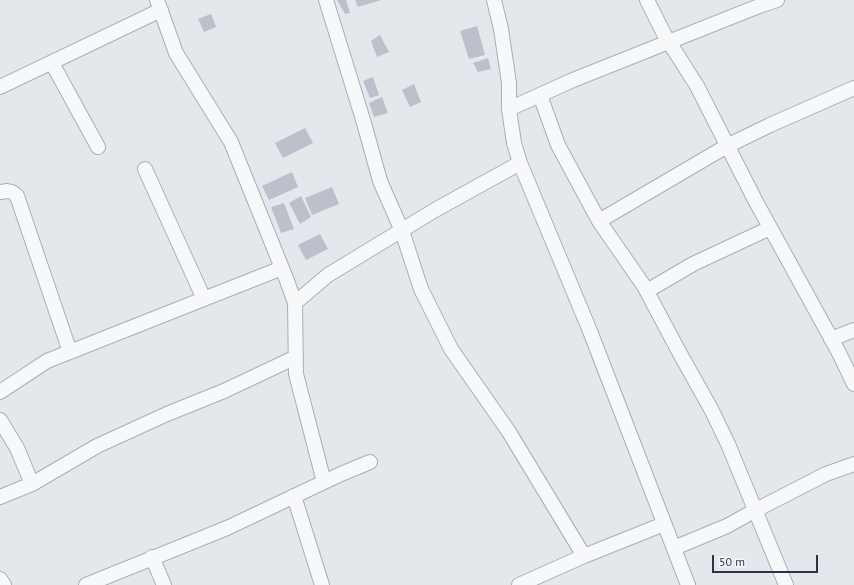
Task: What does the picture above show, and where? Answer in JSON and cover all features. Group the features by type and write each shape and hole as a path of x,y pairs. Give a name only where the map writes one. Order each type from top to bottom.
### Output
{"street":[{"path":"326,0 364,123 380,181 402,231 421,289 451,349 510,432 584,556"},
{"path":"494,0 501,29 507,67 509,83 509,109 514,143 520,164 590,331 628,433 688,585"},
{"path":"647,0 669,42 697,86 770,228 832,339 854,384"},
{"path":"509,109 573,80 758,6 777,0"},
{"path":"2,81 52,62 159,5 176,53 231,142 295,304 296,374 324,482"},
{"path":"52,62 98,147"},
{"path":"600,221 728,146 770,125 853,92"},
{"path":"540,95 558,145 600,221 647,291 711,409 728,444 786,585"},
{"path":"295,304 328,275 435,210 520,164"},
{"path":"145,169 204,299"},
{"path":"0,192 12,192 17,196 70,352"},
{"path":"647,291 693,264 770,228"},
{"path":"0,392 47,361 282,268"},
{"path":"832,339 854,330"},
{"path":"0,497 32,484 97,446 166,414 224,391 296,356"},
{"path":"0,420 17,448 32,484"},
{"path":"86,585 227,528 370,462"},
{"path":"674,548 727,526 754,510 826,474 854,464"},
{"path":"294,496 322,585"},
{"path":"519,585 584,556 664,524"},
{"path":"152,558 164,585"},
{"path":"0,579 4,585"}],"building":[{"path":"337,0 346,0 350,13 345,14"},
{"path":"355,0 381,0 358,7"},
{"path":"211,14 216,27 204,32 198,19"},
{"path":"477,26 485,55 469,59 460,31"},
{"path":"380,35 389,52 377,57 371,41"},
{"path":"488,58 491,69 478,72 473,63"},
{"path":"373,77 379,95 370,98 363,81"},
{"path":"414,84 421,102 410,107 402,90"},
{"path":"382,97 388,113 374,117 369,103"},
{"path":"305,128 313,143 283,158 275,143"},
{"path":"292,172 298,187 269,200 262,186"},
{"path":"332,187 339,204 312,215 305,198"},
{"path":"301,196 311,217 300,224 289,203"},
{"path":"284,203 294,229 281,233 271,207"},
{"path":"320,234 328,249 306,260 298,245"}]}
